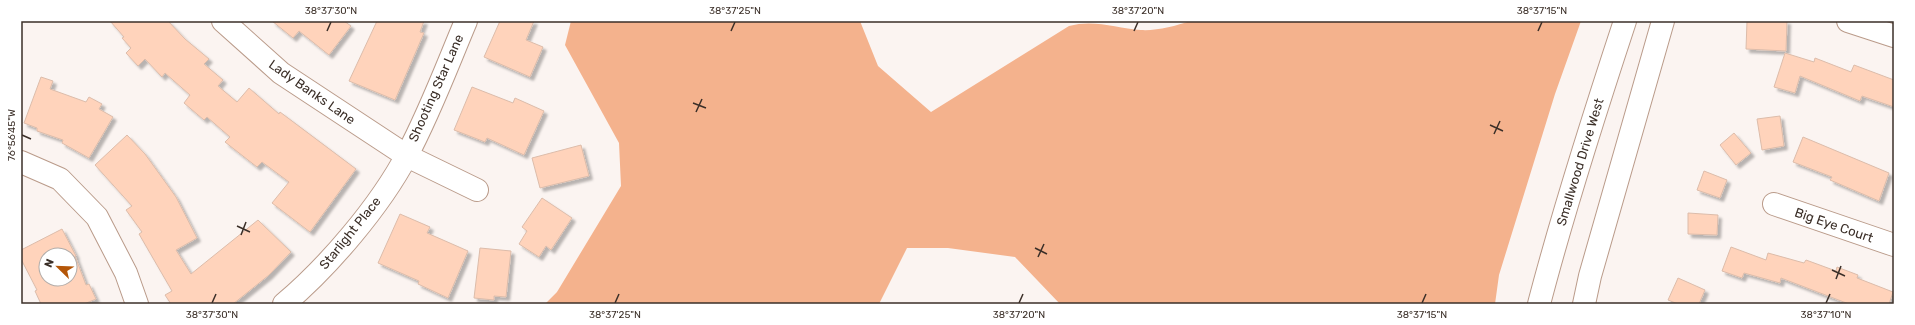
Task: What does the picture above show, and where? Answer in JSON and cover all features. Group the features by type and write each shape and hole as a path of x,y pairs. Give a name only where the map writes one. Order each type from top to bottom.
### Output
{"street":[{"name":"Lady Banks Lane","path":"223,21 281,74 407,156 477,190"},
{"name":"Shooting Star Lane","path":"407,156 433,101 466,21"},
{"name":"Smallwood Drive West","path":"1539,304 1584,145 1625,21"},
{"path":"1584,304 1590,276 1663,21"},
{"path":"1848,21 1894,36"},
{"name":"Starlight Place","path":"284,304 300,291 331,259 373,208 407,156"},
{"path":"21,162 60,179 97,217 126,273 137,304"},
{"name":"Big Eye Court","path":"1774,204 1894,245"}],"shaded area":[{"path":"571,21 860,21 878,66 931,112 1069,26 1078,24 1087,23 1141,30 1153,30 1179,25 1190,21 1581,21 1555,94 1499,275 1495,304 1060,304 1015,257 948,248 907,248 879,304 545,304 557,292 621,186 619,143 565,45"}],"building":[{"path":"110,21 168,21 185,39 209,59 204,64 223,80 218,86 237,102 249,88 279,114 280,112 356,169 310,232 272,203 289,182 262,162 257,167 225,142 230,137 207,117 204,120 184,103 190,95 165,73 162,77 145,59 138,66 126,53 131,48 122,38 124,37"},
{"path":"272,21 344,21 351,26 329,55 299,31 293,38"},
{"path":"377,21 424,21 420,32 424,33 395,100 349,81"},
{"path":"500,21 534,21 526,40 543,47 530,77 484,57"},
{"path":"1747,21 1787,21 1786,51 1746,49"},
{"path":"1785,53 1814,62 1815,58 1851,72 1854,65 1894,80 1894,107 1862,96 1860,101 1800,76 1795,93 1774,87"},
{"path":"41,77 53,81 50,89 86,102 89,97 102,104 99,109 113,117 89,158 62,143 63,140 37,131 37,128 24,123"},
{"path":"472,87 513,103 515,98 544,111 524,155 487,138 485,142 454,130"},
{"path":"1780,116 1784,146 1762,150 1757,119"},
{"path":"1734,133 1751,153 1736,165 1720,145"},
{"path":"127,135 145,154 176,197 197,238 176,250 191,274 258,220 291,252 269,275 233,304 171,304 165,295 172,291 139,234 142,232 126,210 132,206 95,165"},
{"path":"1803,137 1889,173 1879,201 1830,180 1832,177 1793,162"},
{"path":"581,145 589,176 540,188 532,158"},
{"path":"1704,171 1727,180 1720,198 1697,190"},
{"path":"542,198 572,218 551,250 546,246 539,257 519,244 527,231 522,227"},
{"path":"1688,213 1718,215 1717,235 1688,234"},
{"path":"400,214 430,227 427,233 468,251 448,298 418,284 419,281 378,263"},
{"path":"62,229 71,247 38,247 38,287 78,287 78,264 86,285 89,284 96,299 84,304 41,304 35,291 37,290 21,259 21,250"},
{"path":"1731,247 1766,260 1768,253 1804,263 1806,260 1836,271 1837,267 1858,275 1857,278 1893,292 1889,304 1849,304 1781,278 1780,283 1744,273 1742,278 1722,271"},
{"path":"480,248 511,251 506,297 494,296 494,300 474,298"},
{"path":"1678,278 1705,290 1699,304 1678,304 1668,300"}]}
